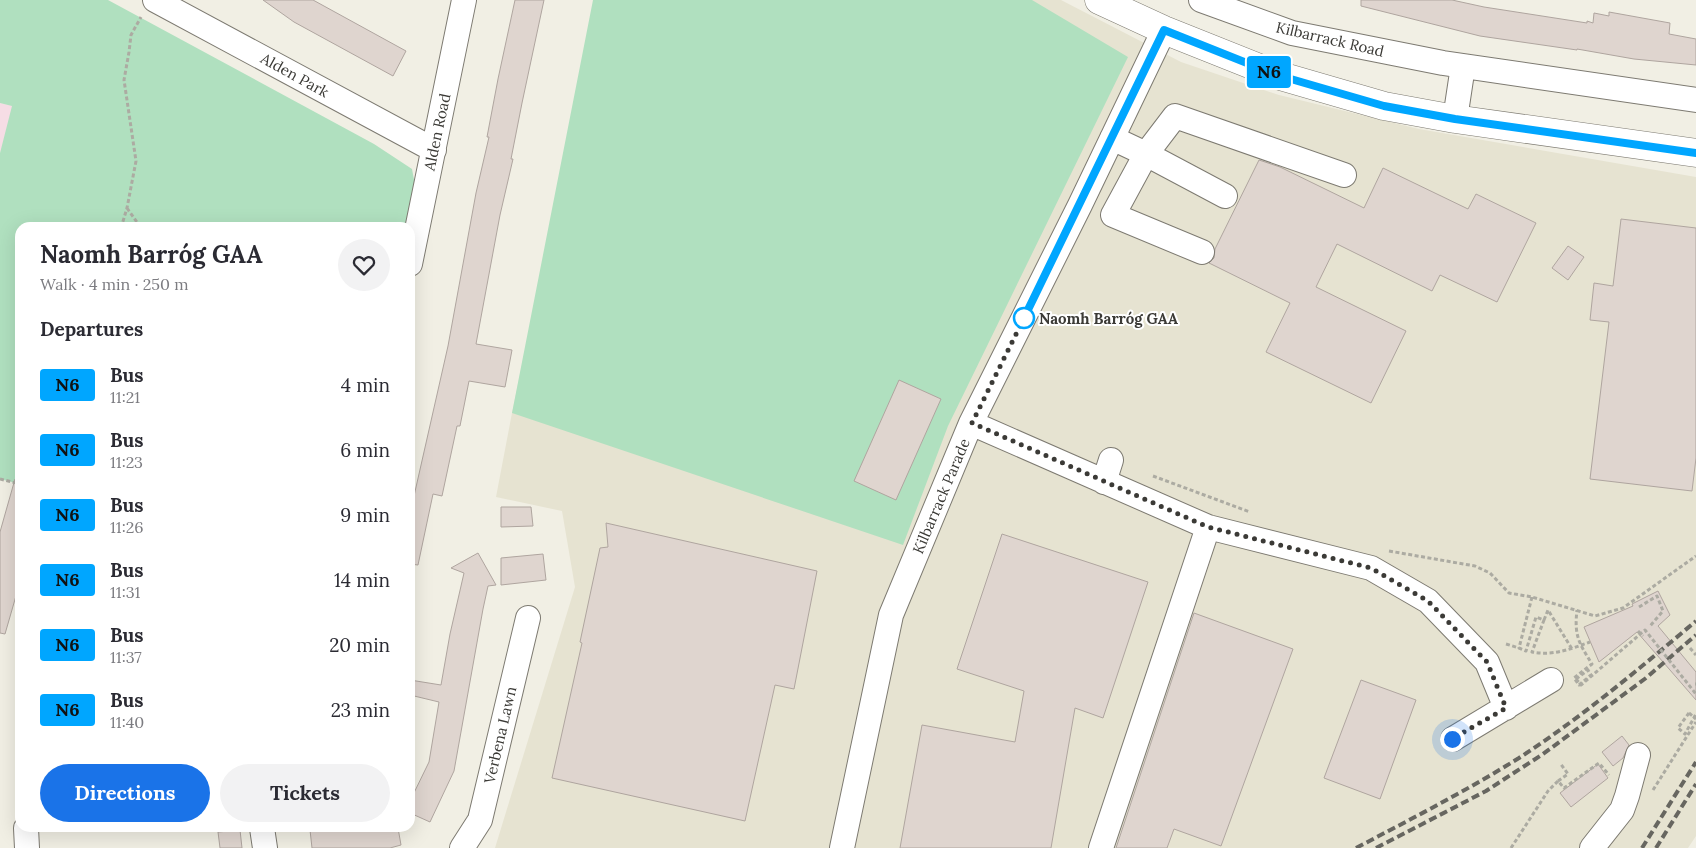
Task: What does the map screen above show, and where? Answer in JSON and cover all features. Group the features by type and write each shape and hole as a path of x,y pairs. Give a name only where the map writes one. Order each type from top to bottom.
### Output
{"main road":[{"path":"1099,0 1164,30 1277,75 1384,106 1455,119 1696,153"}],"street":[{"name":"Alden Road","path":"415,240 464,0"},
{"name":"Kilbarrack Road","path":"1201,0 1292,33 1463,66 1696,100"},
{"name":"Alden Park","path":"147,5 434,150"},
{"name":"Kilbarrack Parade","path":"842,848 891,615 972,423 1164,30"},
{"path":"1455,119 1463,66"},
{"path":"1202,252 1113,215 1146,154 1175,116 1344,175"},
{"path":"1112,138 1225,196"},
{"path":"972,423 1107,471 1208,527 1371,568 1428,601 1487,662 1506,708"},
{"path":"1101,848 1208,527"},
{"name":"Verbena Lawn","path":"462,848 480,820 528,618"},
{"path":"1452,739 1506,708 1563,679"},
{"path":"1592,848 1622,810 1638,755"},
{"path":"26,832 27,848"},
{"path":"263,832 265,848"}],"path":[{"path":"123,222 136,161 124,80 130,35 142,18 147,5"},
{"path":"127,208 137,222"},
{"path":"1147,474 1256,514"},
{"path":"0,479 15,483"},
{"path":"1388,550 1475,566 1490,573 1509,593 1532,597 1594,616 1623,608 1696,556"},
{"path":"1639,607 1657,596 1663,611 1650,626"},
{"path":"1518,648 1532,597"},
{"path":"1572,648 1548,610 1532,652 1546,655 1572,648 1590,642"},
{"path":"1563,679 1592,664 1580,645 1575,626 1577,610"},
{"path":"1506,644 1526,651 1536,617 1544,620"},
{"path":"1563,679 1579,685 1585,680 1591,675 1588,670 1576,679 1581,685 1644,630 1696,694"},
{"path":"1638,631 1643,636"},
{"path":"1690,648 1696,655"},
{"path":"1649,797 1696,721 1689,713 1678,728 1685,734 1696,714"},
{"path":"1511,848 1548,791 1568,774 1560,763"},
{"path":"1558,781 1564,788 1598,763 1609,775 1631,782"}],"shaded area":[{"path":"598,0 1061,0 1181,62 1279,95 1419,129 1696,177 1696,836 1688,848 495,848 575,587 562,511 496,497"},
{"path":"0,103 13,106 0,153"}],"green space":[{"path":"0,0 108,0 374,144 412,169 415,185 406,222 15,222 15,483 0,479 0,153 12,106 0,103"},
{"name":"Naomh Barróg GAA","path":"593,0 1032,0 1128,57 948,426 903,545 512,413"}],"building":[{"path":"263,0 313,0 406,51 393,76 294,22"},
{"path":"515,0 544,0 522,103 511,159 513,159 500,215 476,344 512,350 505,387 469,381 460,426 457,426 442,496 433,494 418,565 415,565 415,492 448,346 476,193 489,137 487,137"},
{"path":"1361,0 1452,0 1484,7 1587,23 1587,21 1593,23 1594,13 1609,16 1609,12 1670,23 1669,34 1696,39 1696,65 1634,59 1480,36 1361,6"},
{"path":"1259,160 1280,167 1364,208 1383,168 1468,209 1476,194 1536,223 1497,302 1440,275 1432,291 1337,244 1316,287 1406,331 1371,403 1266,352 1290,303 1209,263 1214,258 1215,249"},
{"path":"1621,219 1696,228 1696,458 1692,491 1590,479 1609,322 1590,320 1594,283 1613,286"},
{"path":"1568,246 1584,257 1568,280 1552,268"},
{"path":"899,380 941,399 896,500 854,481"},
{"path":"15,479 15,599 5,634 0,633 0,532"},
{"path":"501,507 531,507 533,526 501,527"},
{"path":"606,523 817,571 794,689 775,685 745,821 552,778 582,643 580,642 600,548 608,547"},
{"path":"1002,534 1148,582 1103,718 1075,708 1051,848 900,848 922,725 1015,742 1024,691 957,669"},
{"path":"478,553 496,585 488,586 454,771 430,822 415,815 415,791 429,762 439,702 415,696 415,681 441,685 464,573 451,568"},
{"path":"543,554 546,580 501,585 501,558"},
{"path":"1658,591 1670,615 1658,626 1696,672 1696,700 1637,632 1599,662 1584,627 1633,606 1632,604"},
{"path":"1194,613 1293,649 1221,846 1174,829 1167,848 1116,848"},
{"path":"1361,680 1416,700 1380,799 1324,778"},
{"path":"1622,736 1629,745 1623,758 1613,766 1602,752"},
{"path":"1598,764 1608,778 1571,807 1560,793"},
{"path":"218,832 240,832 242,848 220,848"},
{"path":"310,832 399,832 401,845 390,848 312,848"}],"railway":[{"path":"1356,848 1459,793 1519,758 1632,675 1696,621"},
{"path":"1376,848 1486,791 1543,754 1646,678 1696,635"},
{"path":"1642,848 1696,762"},
{"path":"1656,848 1696,784"}],"bus line":[{"name":"N6","path":"1023,320 1164,30 1277,75 1384,106 1455,119 1696,153"}],"place":[{"name":"Naomh Barróg GAA","path":"1024,318"}],"route":[{"path":"1024,318 972,423 1208,527 1371,568 1428,601 1487,662 1506,708 1452,739"}]}
